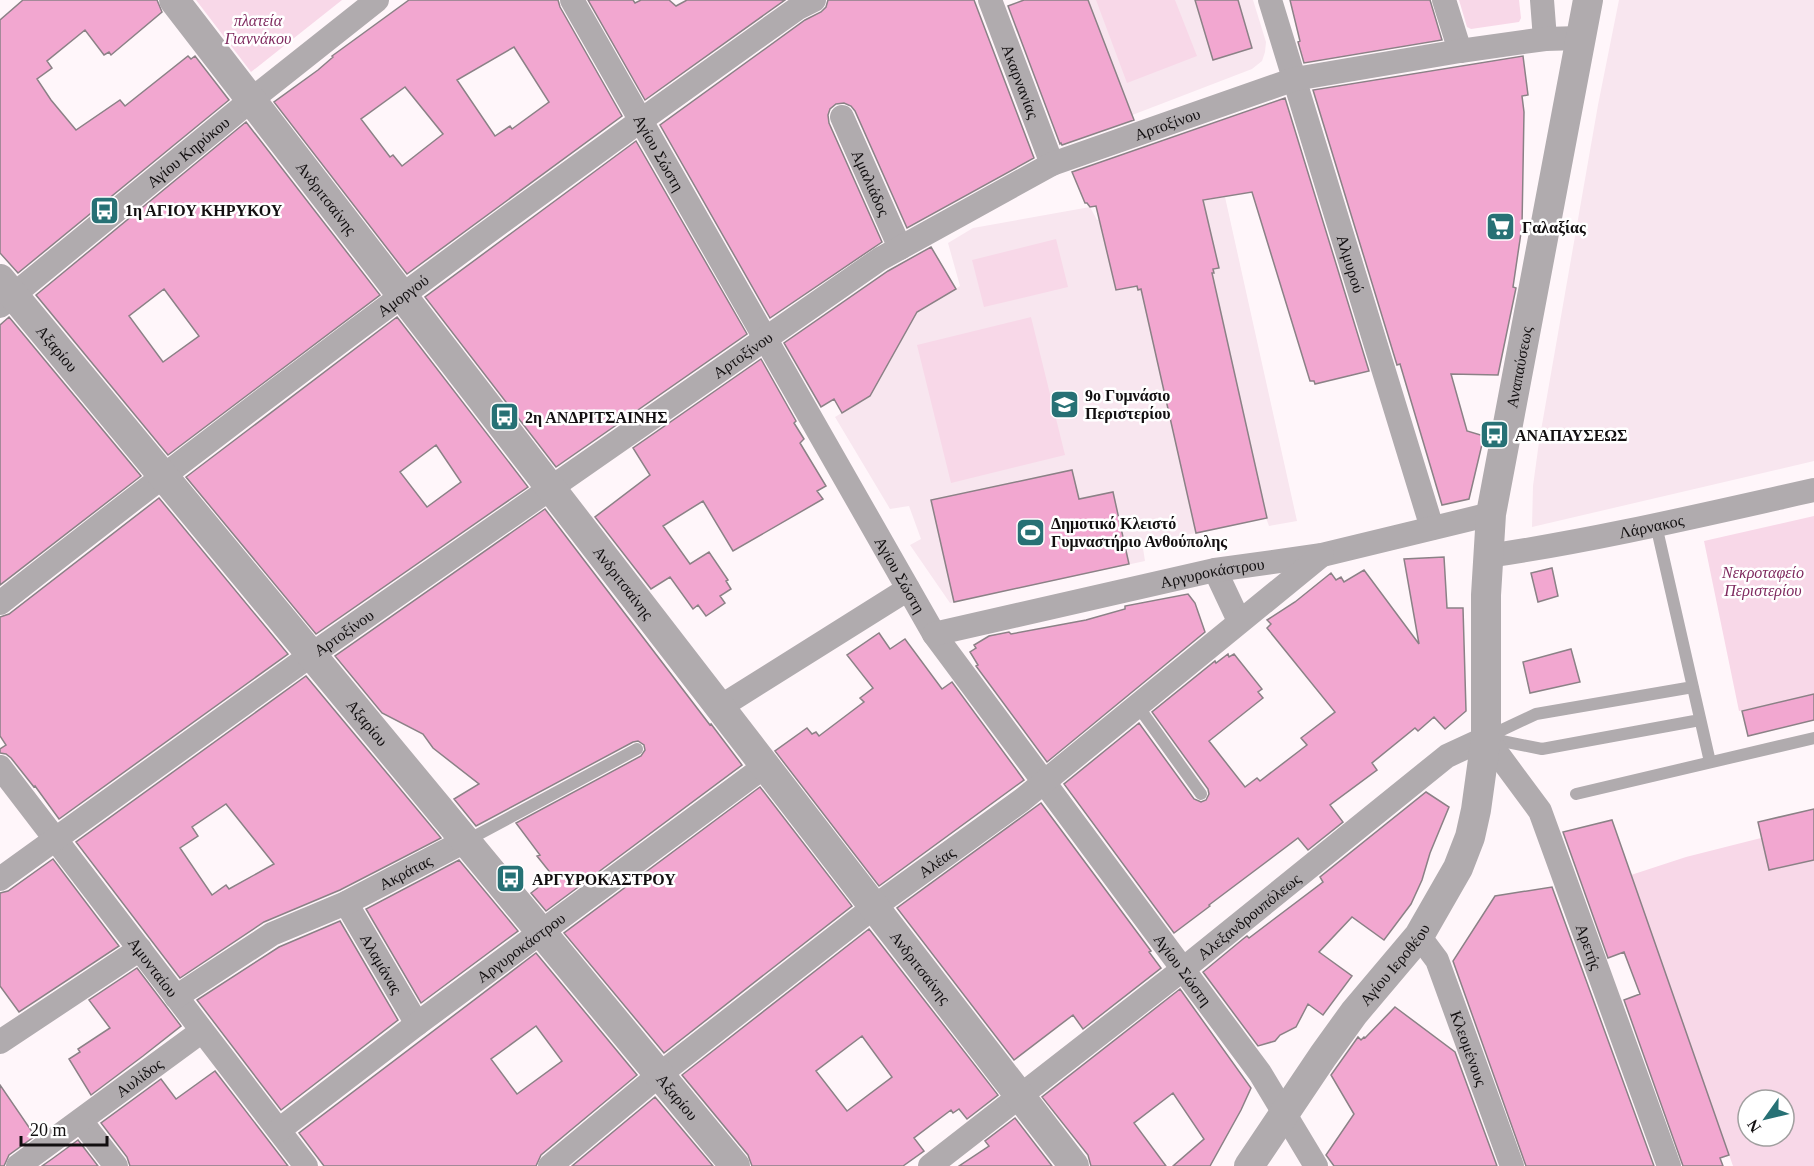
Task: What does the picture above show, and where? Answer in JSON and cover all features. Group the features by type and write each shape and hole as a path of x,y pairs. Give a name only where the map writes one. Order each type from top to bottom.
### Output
{"street":[{"name":"Ανδριτσαίνης","path":"174,0 1074,1166"},
{"name":"Αγίου Κηρύκου","path":"4,293 377,0"},
{"name":"Αγίου Σώστη","path":"572,0 934,634 1260,1072 1316,1166"},
{"name":"Ακαρνανίας","path":"990,0 1052,164"},
{"name":"Αλμυρού","path":"1270,0 1432,528"},
{"path":"1444,0 1460,51"},
{"path":"1542,0 1545,39"},
{"name":"Αναπαύσεως","path":"1486,738 1488,556 1491,514 1588,0"},
{"name":"Αμοργού","path":"0,603 163,476 402,296 802,3"},
{"name":"Αρτοξίνου","path":"0,879 311,655 880,259 1052,164 1295,78 1545,39 1580,38"},
{"name":"Αμαλιάδος","path":"842,117 900,248"},
{"name":"Αξαρίου","path":"4,293 163,476 735,1166"},
{"name":"Λάρνακος","path":"1488,556 1536,549 1656,525 1814,490"},
{"name":"Αργυροκάστρου","path":"934,634 1215,570 1322,555 1491,514"},
{"name":"Αλέας","path":"550,1166 659,1075 874,907 1022,800 1322,555"},
{"path":"1215,570 1239,621"},
{"path":"720,707 908,589"},
{"name":"Αγίου Ιεροθέου","path":"1250,1166 1354,1013 1419,936 1458,868 1470,837 1476,810 1486,738"},
{"name":"Αλεξανδρουπόλεως","path":"930,1166 1182,970 1447,756 1486,738"},
{"name":"Αρετής","path":"1486,738 1540,811 1669,1166"},
{"name":"Αργυροκάστρου","path":"279,1130 417,1024 765,766"},
{"name":"Αμυνταίου","path":"0,767 306,1166"},
{"name":"Ακράτας","path":"176,997 272,934 346,903 465,841"},
{"name":"Αλαμάνας","path":"346,903 417,1024"},
{"name":"Κλεομένους","path":"1419,936 1437,960 1512,1166"},
{"path":"0,1042 140,949"},
{"name":"Αυλίδος","path":"18,1166 202,1031"},
{"path":"81,1121 116,1166"}],"lane":[{"path":"1656,525 1710,762"},
{"path":"1486,738 1536,714 1693,687"},
{"path":"1137,705 1201,794"},
{"path":"1486,738 1542,749 1700,720"},
{"path":"1576,794 1814,738"},
{"name":"Ακράτας","path":"465,841 637,749"}],"shaded area":[{"path":"1024,0 1253,0 1266,42 1265,52 1262,61 1252,69 1062,142"},
{"path":"1619,0 1814,0 1814,461 1532,527 1533,486 1539,442 1598,105"},
{"name":"9ο Γυμνάσιο Περιστερίου","path":"1225,197 1297,521 1269,526 1266,518 1142,542 1145,561 950,603 910,545 921,539 909,506 890,509 835,417 870,396 913,315 960,286 948,243 973,228 1090,207 1097,220"}],"green space":[{"name":"πλατεία Γιαννάκου","path":"196,0 342,0 251,72"},
{"path":"1096,0 1175,0 1197,56 1127,83"},
{"path":"1459,0 1519,0 1521,18 1519,22 1471,29 1467,27"},
{"path":"1056,239 1068,287 984,307 972,260"},
{"path":"1031,317 1065,455 951,483 917,345"},
{"name":"Νεκροταφείο Περιστερίου","path":"1814,516 1814,708 1811,695 1739,711 1704,541"},
{"path":"1814,833 1814,1166 1733,1166 1631,875 1686,857 1761,838 1763,845"}],"building":[{"path":"23,0 157,0 162,12 111,55 109,52 104,55 85,30 47,61 52,68 37,79 76,130 120,100 125,106 188,56 191,59 195,56 229,100 18,273 0,253 0,20"},
{"path":"409,0 558,0 622,116 407,274 274,102 318,70 332,56","holes":["514,47 549,102 512,129 510,126 495,136 457,80","405,87 443,134 402,166 393,155 390,157 361,119"]},
{"path":"588,0 633,0 635,3 641,0 669,0 676,6 687,0 785,0 645,100"},
{"path":"828,0 974,0 1034,158 907,228 855,111 844,103 836,104 830,109 829,123 882,242 770,318 660,125 805,20 821,12"},
{"path":"1024,0 1088,0 1134,120 1060,144 1008,6"},
{"path":"1195,0 1238,0 1252,48 1213,60"},
{"path":"1290,0 1430,0 1442,40 1304,63"},
{"path":"1523,56 1528,95 1522,96 1524,112 1522,226 1513,287 1516,288 1498,375 1451,374 1467,431 1484,436 1469,499 1442,505 1313,90"},
{"path":"1285,98 1369,371 1315,384 1314,381 1310,381 1252,192 1203,200 1219,268 1213,269 1214,273 1212,273 1267,518 1196,533 1141,289 1138,290 1137,286 1116,290 1096,206 1090,207 1085,203 1072,172"},
{"path":"246,122 380,295 168,455 36,295","holes":["164,289 199,336 163,362 129,316"]},
{"path":"636,141 747,334 556,467 425,297"},
{"path":"931,247 956,289 917,312 870,396 842,413 834,399 821,407 784,343 888,271"},
{"path":"9,317 141,476 0,585 0,325"},
{"path":"397,317 528,487 316,634 186,477","holes":["436,445 461,482 427,507 400,472"]},
{"path":"761,359 796,421 794,423 804,439 800,443 826,486 817,491 823,499 733,551 703,501 663,526 690,564 709,552 728,580 726,581 731,589 720,596 725,603 706,616 698,605 693,609 670,577 651,589 595,517 650,475 633,448"},
{"name":"Δημοτικό Κλειστό Γυμναστήριο Ανθούπολης","path":"1072,470 1079,499 1113,492 1129,564 954,602 931,500"},
{"path":"159,498 288,654 59,819 11,758 0,753 0,749 6,745 0,736 0,617 9,614"},
{"path":"545,509 742,765 546,911 531,893 553,876 516,823 641,756 645,750 644,745 638,741 633,742 476,826 454,799 479,784 433,748 423,734 382,713 335,656"},
{"path":"1444,557 1447,608 1463,608 1466,711 1445,729 1434,717 1418,731 1415,728 1372,763 1377,770 1330,805 1343,822 1308,850 1298,838 1174,933 1064,784 1139,723 1194,799 1201,802 1206,800 1209,794 1208,789 1152,712 1215,661 1216,663 1228,654 1229,657 1234,654 1262,689 1258,692 1263,698 1209,741 1245,787 1257,778 1260,781 1307,745 1301,738 1335,712 1267,628 1271,624 1267,620 1295,602 1331,573 1336,580 1341,577 1344,582 1364,570 1419,644 1404,559"},
{"path":"1552,568 1558,596 1538,602 1531,573"},
{"path":"1188,594 1195,603 1205,632 1047,762 976,666 978,665 970,652 976,648 974,645 989,636 1086,620 1125,609 1125,606"},
{"path":"879,633 890,649 905,639 942,689 952,682 1024,780 879,886 775,751 807,728 812,734 816,732 819,736 864,702 860,698 873,688 847,655"},
{"path":"1571,649 1580,682 1530,693 1523,662"},
{"path":"306,676 441,838 340,890 264,922 180,978 76,842","holes":["226,804 274,864 229,889 226,885 212,895 180,848 198,836 192,827"]},
{"path":"1814,694 1814,720 1748,736 1742,711"},
{"path":"760,787 852,906 664,1053 564,933"},
{"path":"1426,792 1449,807 1411,904 1384,940 1352,917 1319,952 1352,976 1323,1015 1308,1004 1296,1027 1280,1035 1275,1041 1258,1046 1203,972 1247,936 1249,938 1323,882 1320,877"},
{"path":"1041,803 1151,951 1149,952 1161,968 1083,1029 1073,1015 1014,1060 897,908"},
{"path":"1814,809 1814,860 1769,870 1758,822"},
{"path":"1612,820 1729,1155 1720,1158 1723,1166 1683,1166 1624,1000 1640,994 1624,952 1608,958 1563,832"},
{"path":"53,859 119,946 19,1012 0,986 0,893 8,891"},
{"path":"459,860 518,931 421,1003 366,909"},
{"path":"1552,887 1654,1166 1526,1166 1453,961 1495,896"},
{"path":"340,921 398,1020 281,1110 197,1000 279,947"},
{"path":"869,929 998,1095 967,1119 959,1109 953,1113 951,1110 914,1138 924,1151 903,1166 752,1166 748,1155 682,1075","holes":["862,1036 892,1077 847,1111 816,1071"]},
{"path":"536,953 637,1075 541,1155 536,1166 324,1166 299,1133","holes":["536,1026 562,1061 517,1094 491,1059"]},
{"path":"137,968 181,1026 91,1095 69,1059 80,1052 78,1049 110,1028 89,1000"},
{"path":"1180,989 1251,1088 1241,1110 1210,1166 1173,1166 1204,1139 1173,1093 1134,1123 1166,1166 1091,1166 1088,1155 1042,1097"},
{"path":"1395,1007 1455,1052 1497,1166 1334,1166 1326,1155 1354,1114 1331,1075 1358,1037 1361,1040 1365,1038"},
{"path":"215,1071 288,1166 130,1166 127,1157 101,1123 161,1079 176,1099"},
{"path":"0,1085 35,1136 9,1155 4,1166 0,1166"},
{"path":"655,1097 713,1166 572,1166"},
{"path":"1015,1118 1052,1166 959,1166 989,1146 985,1141"},
{"path":"78,1140 98,1166 42,1166 52,1159"}],"place":[{"name":"1η ΑΓΙΟΥ ΚΗΡΥΚΟΥ","path":"104,210"},
{"name":"Γαλαξίας","path":"1501,227"},
{"name":"9ο Γυμνάσιο Περιστερίου","path":"1064,404"},
{"name":"2η ΑΝΔΡΙΤΣΑΙΝΗΣ","path":"504,417"},
{"name":"ΑΝΑΠΑΥΣΕΩΣ","path":"1494,435"},
{"name":"Δημοτικό Κλειστό Γυμναστήριο Ανθούπολης","path":"1030,532"},
{"name":"ΑΡΓΥΡΟΚΑΣΤΡΟΥ","path":"511,879"}]}
